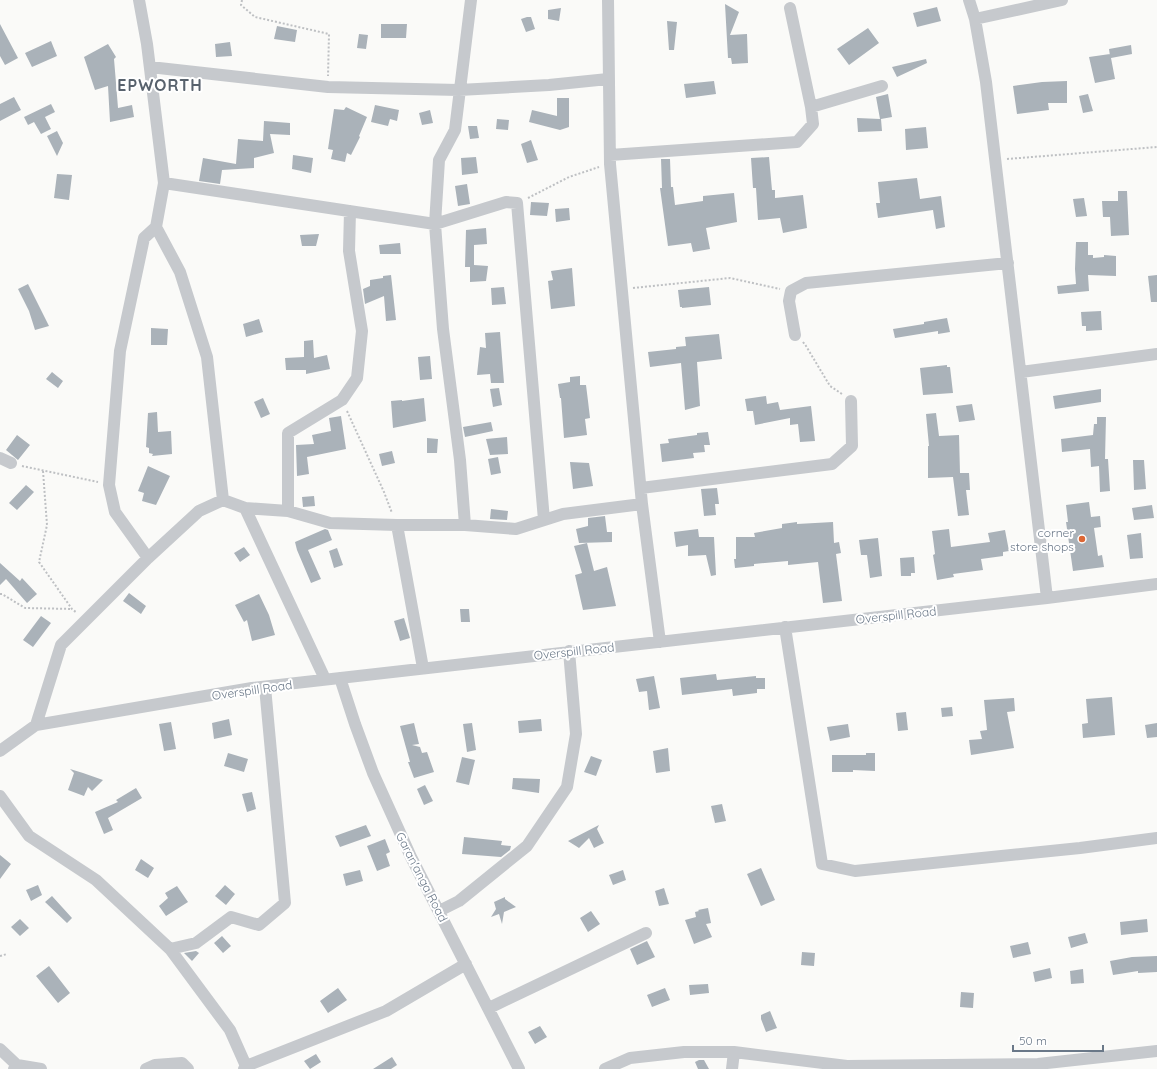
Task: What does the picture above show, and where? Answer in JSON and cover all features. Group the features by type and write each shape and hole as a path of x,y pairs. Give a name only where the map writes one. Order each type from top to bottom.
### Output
{"street":[{"path":"139,0 147,44 164,183 156,227 144,238 120,351 109,485 115,512 148,558"},
{"path":"464,525 460,460 443,329 436,224 439,160 455,130 471,0"},
{"path":"608,0 610,160 642,504 660,642"},
{"path":"969,0 975,20 986,82 994,160 1021,372 1046,598"},
{"path":"975,20 1062,0"},
{"path":"610,160 797,142 813,124 811,107 790,8"},
{"path":"150,68 328,87 459,90 549,85 608,79"},
{"path":"811,107 882,86"},
{"path":"164,183 436,224 506,202 517,203 544,520"},
{"path":"288,511 288,433 342,400 357,378 362,331 349,251 350,211"},
{"path":"156,227 180,272 207,357 223,500"},
{"path":"795,334 789,301 791,291 806,284 1008,263"},
{"path":"1021,372 1157,354"},
{"path":"641,488 832,464 852,446 851,401"},
{"path":"0,458 11,463"},
{"path":"36,725 61,645 148,558 199,511 223,500 245,508 288,511 330,523 464,525 516,529 563,514 642,504"},
{"path":"245,508 325,680"},
{"path":"397,525 423,668"},
{"name":"Overspill Road","path":"0,751 36,725 265,687 1157,584"},
{"path":"785,627 822,864 855,871 1080,848 1157,838"},
{"path":"439,911 459,901 527,846 567,787 576,734 569,651"},
{"name":"Garan'anga Road","path":"340,678 373,773 411,857 519,1069"},
{"path":"170,949 196,943 231,917 259,925 285,903 265,687"},
{"path":"0,796 29,836 96,880 170,949 230,1030 245,1067 386,1012 466,964"},
{"path":"489,1008 646,934"},
{"path":"0,1049 15,1067 41,1069"},
{"path":"605,1069 630,1058 684,1052 734,1052 847,1066 1038,1064 1157,1051"},
{"path":"732,1069 734,1052"},
{"path":"146,1069 155,1065 182,1063 188,1069"}],"path":[{"path":"242,0 241,5 255,17 329,34 328,87"},
{"path":"994,160 1157,147"},
{"path":"517,203 569,176 610,160"},
{"path":"622,289 730,278 791,291"},
{"path":"795,334 806,346 830,386 851,401"},
{"path":"342,400 384,492 397,525"},
{"path":"11,463 109,485"},
{"path":"43,471 47,525 39,562 72,609 86,620"},
{"path":"0,594 25,608 72,609"},
{"path":"0,956 7,954"}],"building":[{"path":"725,4 739,12 730,35 747,34 748,63 732,64 731,58 728,58"},
{"path":"937,7 941,21 917,27 913,13"},
{"path":"561,8 559,21 548,19 548,10"},
{"path":"531,17 535,29 526,32 521,19"},
{"path":"667,21 677,22 674,50 669,50"},
{"path":"0,24 18,58 5,65 0,56"},
{"path":"381,24 407,24 406,38 381,38"},
{"path":"277,26 297,30 295,42 274,39"},
{"path":"868,28 879,43 849,65 837,49"},
{"path":"359,34 368,35 366,49 357,48"},
{"path":"51,41 57,56 32,67 25,53"},
{"path":"230,42 232,56 216,57 215,44"},
{"path":"108,44 116,57 114,59 118,108 132,105 134,117 110,122 108,86 95,90 84,57"},
{"path":"1131,45 1132,54 1111,58 1115,79 1095,83 1089,57 1110,54 1109,49"},
{"path":"926,59 927,63 897,77 892,67"},
{"path":"714,81 716,94 686,98 684,84"},
{"path":"1067,81 1067,103 1048,103 1049,110 1017,114 1013,86 1042,82"},
{"path":"888,94 892,117 881,119 882,131 858,132 857,118 880,119 876,97"},
{"path":"1088,94 1093,111 1083,113 1079,96"},
{"path":"14,97 21,110 0,121 0,104"},
{"path":"557,98 569,98 569,127 560,130 529,122 532,110 557,116"},
{"path":"51,104 55,112 45,117 51,129 41,134 34,122 28,125 24,117"},
{"path":"375,105 399,110 397,121 390,119 388,126 371,122"},
{"path":"346,107 367,117 359,136 360,137 351,155 347,153 345,162 331,159 333,150 328,149 334,109 344,110"},
{"path":"430,110 433,123 422,125 419,113"},
{"path":"497,119 509,120 508,130 496,129"},
{"path":"264,121 290,123 290,135 270,134 274,153 254,158 254,168 222,170 220,184 199,181 203,158 236,164 238,139 263,141"},
{"path":"468,126 477,126 479,138 470,139"},
{"path":"926,127 928,148 906,150 905,129"},
{"path":"57,131 63,143 57,156 47,136"},
{"path":"531,140 538,160 527,163 521,144"},
{"path":"293,155 313,158 311,173 292,169"},
{"path":"476,157 478,173 462,175 461,158"},
{"path":"769,157 772,190 775,190 775,198 803,195 807,228 783,233 780,218 758,220 756,188 753,188 751,158"},
{"path":"661,159 670,159 671,187 673,187 675,205 703,201 703,196 734,193 737,222 706,228 710,249 693,252 691,243 668,246 660,188 662,188"},
{"path":"57,174 72,175 69,200 54,198"},
{"path":"917,178 920,199 941,196 945,227 936,229 933,210 878,218 876,203 880,203 878,182"},
{"path":"467,184 470,204 458,206 455,186"},
{"path":"1118,191 1127,191 1129,235 1111,236 1110,217 1103,217 1102,201 1118,201"},
{"path":"1084,198 1087,216 1076,217 1073,199"},
{"path":"531,202 549,203 547,216 530,215"},
{"path":"569,208 570,220 556,222 555,209"},
{"path":"486,228 487,244 474,245 474,265 488,266 486,281 470,282 470,267 465,267 466,230"},
{"path":"319,234 316,246 302,246 300,235"},
{"path":"1076,242 1088,242 1088,255 1093,255 1093,258 1104,257 1104,255 1116,256 1116,276 1088,275 1089,291 1058,294 1057,286 1076,284"},
{"path":"400,243 401,254 380,254 379,245"},
{"path":"572,268 575,306 551,309 548,281 553,280 551,271"},
{"path":"391,275 396,320 386,321 384,296 365,304 363,289 370,286 370,280"},
{"path":"1157,275 1157,302 1151,302 1148,276"},
{"path":"28,284 49,326 35,330 29,311 18,289"},
{"path":"504,287 506,304 492,305 491,288"},
{"path":"709,287 711,305 680,307 678,290"},
{"path":"1101,311 1102,330 1086,331 1086,326 1082,326 1081,312"},
{"path":"947,318 950,332 938,334 938,331 895,338 893,329 924,324 924,322"},
{"path":"259,319 263,332 246,337 243,324"},
{"path":"151,328 168,329 167,345 151,345"},
{"path":"500,332 504,383 491,383 490,374 477,375 480,347 486,348 485,333"},
{"path":"719,334 722,359 697,362 700,406 685,410 681,363 650,367 648,352 676,349 676,347 686,346 685,337"},
{"path":"313,340 314,358 327,355 330,369 306,374 306,370 286,370 285,358 304,357 304,341"},
{"path":"430,356 432,379 420,380 418,357"},
{"path":"947,365 947,367 950,367 953,393 923,395 920,368"},
{"path":"52,372 63,381 58,388 46,379"},
{"path":"580,376 580,385 586,385 588,401 590,418 585,419 587,435 564,438 561,398 558,384 570,382 570,377"},
{"path":"499,388 502,405 493,407 490,389"},
{"path":"1101,389 1101,402 1055,409 1053,396"},
{"path":"766,396 767,404 778,402 780,410 811,406 815,441 800,442 798,424 790,425 790,418 755,425 753,411 747,411 745,399"},
{"path":"263,398 270,414 261,418 254,402"},
{"path":"424,398 426,421 393,428 391,401"},
{"path":"972,404 975,420 959,422 956,406"},
{"path":"157,412 158,432 171,431 172,454 152,456 153,454 149,453 149,448 146,447 148,413"},
{"path":"936,413 939,436 959,435 960,473 969,473 970,490 966,490 969,515 958,516 953,477 928,478 929,446 926,414"},
{"path":"341,416 346,449 307,457 309,474 297,476 296,445 314,444 312,435 331,431 329,418"},
{"path":"1097,417 1106,417 1105,459 1108,459 1110,491 1100,492 1099,466 1091,467 1090,449 1062,452 1061,439 1093,435 1094,424 1097,424"},
{"path":"491,422 493,431 465,437 463,427"},
{"path":"708,432 710,445 704,445 705,452 693,453 694,458 662,462 660,444 669,443 668,439"},
{"path":"17,435 30,445 18,460 6,450"},
{"path":"507,437 508,454 490,455 486,439"},
{"path":"427,438 438,439 437,453 427,453"},
{"path":"392,451 395,463 382,466 379,454"},
{"path":"498,457 501,473 491,475 488,459"},
{"path":"1133,460 1144,460 1146,489 1134,490"},
{"path":"570,462 589,463 593,486 573,489"},
{"path":"148,466 170,476 156,505 142,501 144,493 138,491"},
{"path":"26,485 34,492 17,510 9,503"},
{"path":"717,488 719,504 715,504 716,515 704,516 701,489"},
{"path":"314,496 315,506 303,507 302,497"},
{"name":"corner store shops","path":"1089,502 1091,517 1100,516 1101,527 1094,528 1098,556 1102,555 1104,567 1073,571 1066,522 1068,522 1066,505"},
{"path":"1152,505 1154,518 1134,520 1132,508"},
{"path":"491,509 508,511 507,520 490,519"},
{"path":"605,516 607,532 612,532 612,542 579,543 576,529 588,526 588,518"},
{"path":"797,522 797,524 833,522 834,543 839,542 841,553 836,554 842,601 823,603 818,562 788,565 788,561 754,564 754,566 735,568 734,559 736,559 736,537 755,537 754,533 782,528 782,524"},
{"path":"325,529 328,530 332,540 308,550 321,579 311,583 295,542"},
{"path":"698,529 699,537 714,537 716,575 711,576 706,555 688,556 688,545 676,547 674,532"},
{"path":"949,529 951,547 990,542 988,533 1005,530 1009,551 1003,552 1003,556 981,559 983,570 953,574 954,577 937,580 933,555 935,554 932,531"},
{"path":"1141,533 1143,558 1130,559 1127,535"},
{"path":"878,538 882,576 870,578 867,555 861,555 859,540"},
{"path":"587,543 594,571 607,567 616,606 583,610 575,575 582,573 574,546"},
{"path":"244,547 250,555 240,562 234,553"},
{"path":"337,548 343,565 334,568 329,551"},
{"path":"914,557 915,573 911,573 911,576 901,576 900,558"},
{"path":"0,563 20,581 22,578 37,594 27,603 6,579 0,585"},
{"path":"129,593 146,606 141,614 123,601"},
{"path":"259,594 269,615 275,635 252,641 247,620 244,622 235,605"},
{"path":"460,609 469,609 470,622 461,622"},
{"path":"41,616 51,623 33,647 23,640"},
{"path":"404,618 410,638 400,641 394,621"},
{"path":"716,674 717,680 756,676 756,678 765,678 765,689 757,689 757,693 733,696 732,689 682,695 680,678"},
{"path":"654,676 660,708 649,710 647,691 639,692 636,679"},
{"path":"1112,697 1115,735 1083,738 1082,724 1088,723 1086,699"},
{"path":"1014,698 1015,711 1007,712 1014,748 971,755 969,740 982,739 980,731 987,730 984,700"},
{"path":"952,707 953,716 942,717 941,708"},
{"path":"906,712 908,730 898,731 896,713"},
{"path":"229,719 232,735 214,739 212,723"},
{"path":"541,719 542,731 519,733 518,721"},
{"path":"171,722 176,749 164,751 159,724"},
{"path":"414,723 419,744 412,745 420,747 422,753 427,752 434,772 414,778 408,762 410,762 400,726"},
{"path":"472,723 476,750 467,752 463,724"},
{"path":"1157,723 1157,737 1147,738 1145,725"},
{"path":"848,724 850,737 830,741 827,727"},
{"path":"668,748 670,771 656,773 653,751"},
{"path":"228,753 248,759 244,772 224,766"},
{"path":"866,753 875,753 875,771 853,770 853,772 832,772 832,755 866,755"},
{"path":"591,756 602,760 596,776 584,772"},
{"path":"462,757 475,760 469,785 456,782"},
{"path":"70,769 103,780 92,791 88,787 84,796 68,790 74,773"},
{"path":"513,778 540,779 539,793 512,789"},
{"path":"425,785 433,801 424,805 417,789"},
{"path":"136,788 142,798 108,818 113,830 104,834 95,812 118,802 116,800"},
{"path":"252,792 256,809 247,812 242,794"},
{"path":"722,804 726,821 715,823 711,806"},
{"path":"366,825 371,836 340,847 335,836"},
{"path":"599,825 597,829 604,843 594,848 589,838 579,848 568,841"},
{"path":"464,837 502,841 501,845 511,846 510,850 501,857 462,854"},
{"path":"385,839 390,852 386,854 390,866 377,871 367,846"},
{"path":"0,855 11,864 0,879"},
{"path":"141,859 154,868 148,878 135,870"},
{"path":"761,868 775,900 761,906 747,874"},
{"path":"360,870 363,881 346,886 343,874"},
{"path":"623,870 626,880 613,885 609,875"},
{"path":"38,885 42,895 31,901 26,890"},
{"path":"225,885 235,894 226,905 215,896"},
{"path":"177,886 188,902 166,916 159,906 168,898 165,893"},
{"path":"664,888 669,904 659,906 655,891"},
{"path":"52,896 72,918 67,923 45,902"},
{"path":"505,897 505,899 516,907 504,912 502,924 499,914 491,917 496,909 494,902"},
{"path":"708,908 711,923 706,924 712,937 694,944 685,920 696,917 695,912 699,911 698,910"},
{"path":"591,911 600,924 588,932 580,918"},
{"path":"20,919 29,928 20,936 11,927"},
{"path":"1147,919 1148,932 1121,935 1120,922"},
{"path":"1085,933 1088,943 1071,948 1068,937"},
{"path":"222,936 231,946 223,953 214,943"},
{"path":"647,941 655,957 637,965 630,949"},
{"path":"1028,942 1031,954 1013,958 1010,946"},
{"path":"196,951 199,953 192,961 184,953"},
{"path":"802,952 815,953 814,966 801,965"},
{"path":"1157,956 1157,972 1138,973 1138,971 1113,975 1110,961 1132,957"},
{"path":"49,966 70,993 58,1003 36,976"},
{"path":"1050,968 1052,978 1035,982 1033,972"},
{"path":"1083,969 1084,983 1071,984 1070,971"},
{"path":"708,984 709,993 690,995 689,985"},
{"path":"338,988 347,1000 328,1013 320,1001"},
{"path":"665,988 670,1000 652,1007 647,995"},
{"path":"961,992 974,993 973,1008 960,1007"},
{"path":"770,1011 777,1028 766,1032 761,1015"},
{"path":"540,1026 547,1037 535,1044 528,1032"},
{"path":"316,1054 321,1062 310,1069 304,1061"},
{"path":"392,1057 397,1065 391,1069 373,1069"},
{"path":"704,1060 709,1069 698,1069 695,1062"}],"place":[{"name":"corner store shops","path":"1082,539"}],"district":[{"name":"EPWORTH","path":"160,85"}]}
